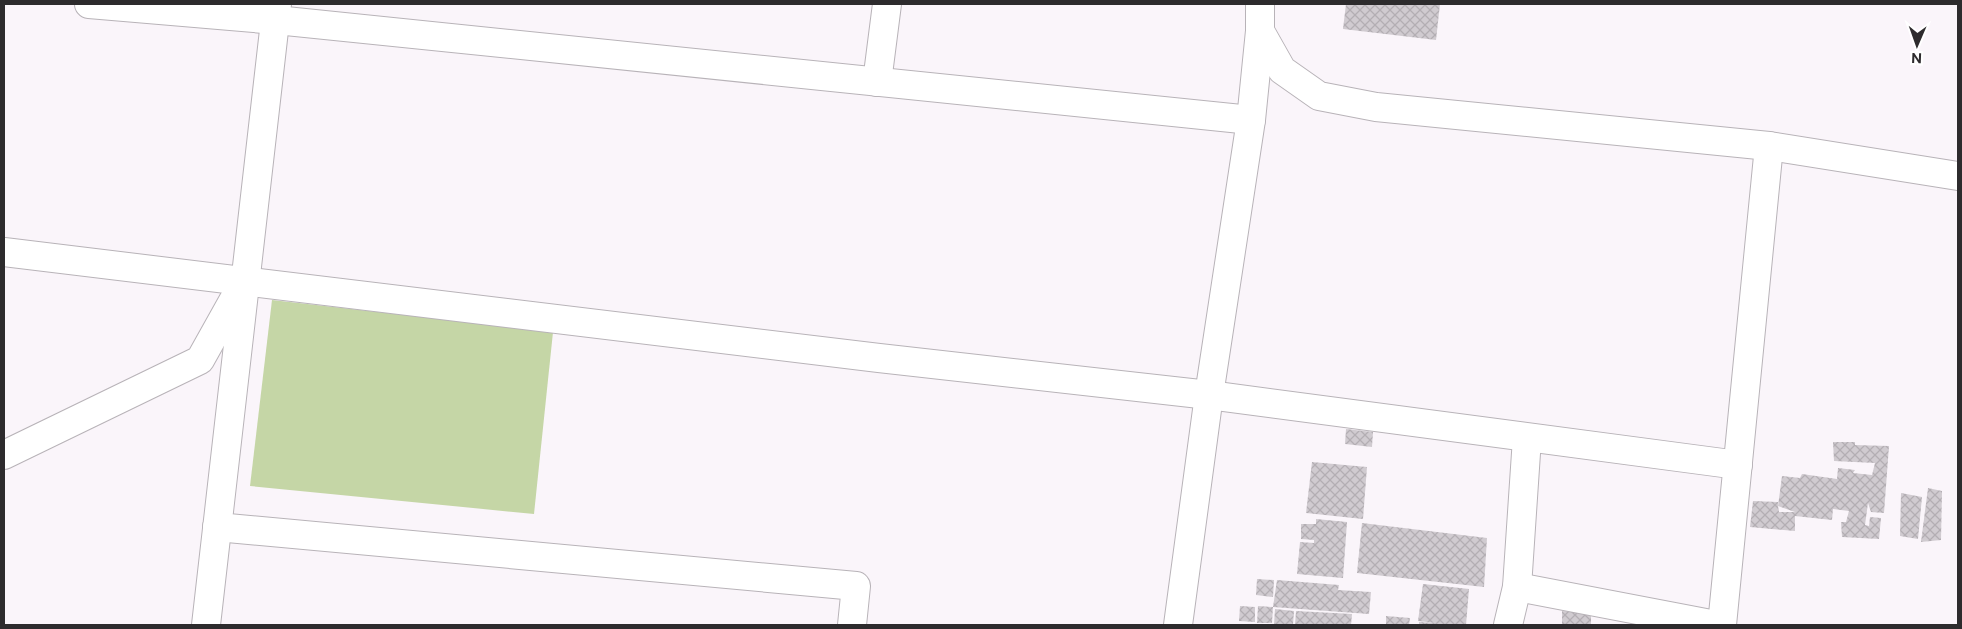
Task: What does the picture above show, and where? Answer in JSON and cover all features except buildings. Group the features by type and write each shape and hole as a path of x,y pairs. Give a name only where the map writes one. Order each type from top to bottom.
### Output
{"street":[{"path":"89,4 276,12 877,82 1250,120"},
{"path":"877,82 887,4"},
{"path":"1178,625 1209,395 1250,120 1260,31 1260,4"},
{"path":"206,625 276,12"},
{"path":"1260,31 1282,70 1319,96 1376,107 1769,146 1958,176"},
{"path":"1722,625 1769,146"},
{"path":"4,252 870,357 1209,395 1738,465"},
{"path":"4,456 200,360 244,281"},
{"path":"1508,625 1517,587 1527,438"},
{"path":"216,527 856,586 852,625"},
{"path":"1517,587 1716,625"}],"green space":[{"path":"272,300 553,332 534,514 250,486"}]}
